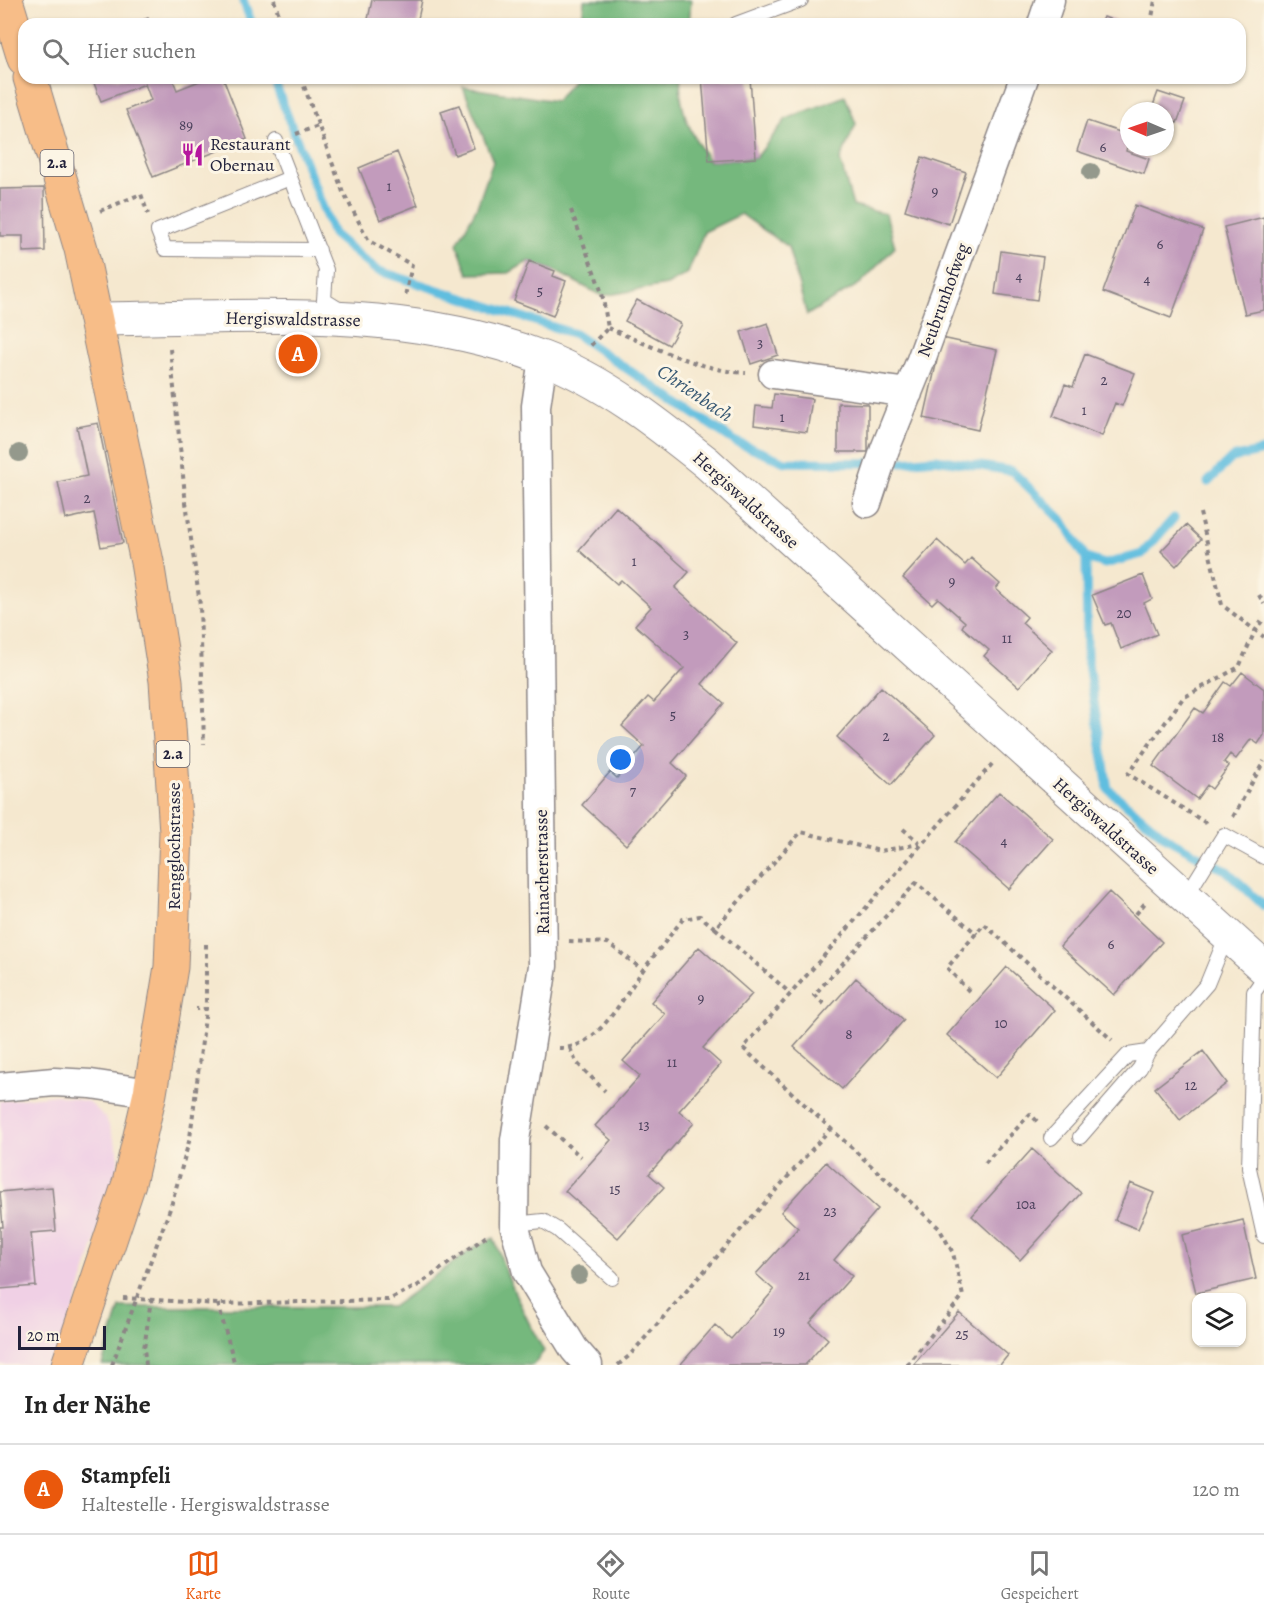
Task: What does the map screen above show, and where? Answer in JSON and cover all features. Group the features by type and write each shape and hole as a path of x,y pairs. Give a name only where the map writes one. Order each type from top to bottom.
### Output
{"main road":[{"path":"6,0 18,39"},
{"name":"2.a","path":"32,84 66,192 98,319"},
{"name":"Rengglochstrasse","path":"68,1365 129,1183 150,1093 172,957 176,852 172,746 166,681 147,562 98,319"}],"street":[{"path":"1044,18 1050,0"},
{"name":"Neubrunhofweg","path":"867,503 1022,84"},
{"name":"Hergiswaldstrasse","path":"98,319 355,319 402,322 456,332 543,358 576,374 651,418 707,463 1192,888 1227,935 1264,968"},
{"name":"Rainacherstrasse","path":"543,358 536,406 543,966 515,1140 514,1224 527,1272 574,1348 588,1365"},
{"path":"773,374 908,393"},
{"path":"0,1087 54,1082 91,1084 150,1093"}],"lane":[{"path":"752,18 801,0"},
{"path":"276,141 326,270 324,300 355,319"},
{"path":"290,178 159,231 165,249 319,250"},
{"path":"1192,888 1221,839 1264,857"},
{"path":"1080,1137 1140,1068 1148,1052 1207,984 1227,935"},
{"path":"1264,978 1254,992 1249,1168 1264,1236"},
{"path":"1051,1138 1128,1055 1148,1052"},
{"path":"514,1224 543,1221 558,1230 612,1278"}],"path":[{"path":"274,0 280,18"},
{"path":"1152,18 1155,0"},
{"path":"303,84 343,192 369,241 412,265 406,289"},
{"path":"309,129 318,126"},
{"path":"97,213 141,194 150,221 159,231"},
{"path":"572,210 602,293 608,328"},
{"path":"597,337 608,328"},
{"path":"608,328 660,349 731,372 773,374"},
{"path":"1200,513 1221,605 1264,637"},
{"path":"1259,595 1264,604"},
{"path":"1264,618 1255,631 1239,667 1184,698 1167,718 1128,774 1221,839 1264,761"},
{"path":"907,1365 963,1296 953,1254 939,1228 743,1048 999,756"},
{"path":"903,829 921,843"},
{"path":"715,928 801,832 880,851 921,843"},
{"path":"824,1004 814,995 916,882 977,934"},
{"path":"1136,914 1145,903"},
{"path":"550,1047 570,1048 586,1043 682,919 700,916 790,993"},
{"path":"969,991 946,968 984,924 1128,1055"},
{"path":"560,940 608,944 643,970"},
{"path":"112,1365 171,1206 190,1138 206,1009 189,1009"},
{"path":"570,1048 576,1062 605,1091"},
{"path":"985,1163 1030,1114 1051,1138"},
{"path":"537,1118 581,1157"},
{"path":"618,1365 830,1129"},
{"path":"90,1297 218,1304 388,1300 417,1286 496,1230 514,1224"},
{"path":"146,1365 144,1349 151,1299"},
{"path":"218,1304 236,1365"}],"shaded area":[{"path":"56,1095 89,1102 106,1118 118,1150 118,1166 57,1365 0,1365 0,1101"}],"green space":[{"path":"584,0 691,0 690,18 582,18"},
{"path":"569,84 680,84 681,100 688,122 709,161 756,158 786,119 845,96 856,124 840,160 853,206 886,214 895,247 861,283 807,315 788,247 741,214 704,232 688,273 667,285 602,296 555,271 529,261 509,273 468,274 457,244 477,207 493,161 463,87 556,101"},
{"path":"494,1238 516,1296 544,1351 533,1365 102,1365 120,1307 392,1307 475,1247"}],"building":[{"path":"372,0 422,0 418,18 368,18"},
{"path":"94,84 145,84 101,101"},
{"path":"145,84 174,84 177,90 192,84 225,84 247,139 153,177 126,110 151,100"},
{"path":"703,84 750,84 756,158 709,161"},
{"path":"1158,92 1185,101 1177,123 1174,122 1174,102 1154,102"},
{"path":"459,105 474,148 455,155 441,111"},
{"path":"1087,121 1120,132 1120,156 1140,156 1149,159 1144,174 1077,151"},
{"path":"397,152 418,205 380,220 359,168"},
{"path":"922,157 966,172 949,224 905,210"},
{"path":"44,188 45,251 23,252 23,236 0,236 0,189"},
{"path":"1135,205 1203,230 1171,318 1103,292"},
{"path":"1264,217 1264,310 1245,314 1224,227"},
{"path":"1001,251 1043,257 1037,300 995,294"},
{"path":"529,261 555,271 553,276 566,281 553,316 514,301"},
{"path":"637,300 681,324 669,345 625,321"},
{"path":"768,323 778,355 751,364 741,332"},
{"path":"942,338 997,350 978,430 924,418"},
{"path":"1085,354 1135,373 1122,406 1115,403 1102,436 1053,416 1065,384 1073,387"},
{"path":"774,394 812,399 807,432 754,425 756,406 772,408"},
{"path":"838,403 868,404 868,452 838,452"},
{"path":"98,423 123,543 101,547 94,513 66,519 58,482 87,476 77,427"},
{"path":"616,507 689,572 675,588 737,643 702,684 724,703 672,763 686,776 626,845 582,805 610,772 617,778 644,746 622,726 648,697 654,702 684,668 635,625 651,607 621,580 617,584 579,550"},
{"path":"1186,525 1201,539 1176,566 1161,551"},
{"path":"937,540 965,565 971,558 1000,584 996,589 1027,617 1022,623 1052,650 1019,687 984,656 989,650 962,627 965,622 938,598 932,604 903,578"},
{"path":"1143,575 1152,599 1144,603 1157,634 1121,649 1111,623 1105,625 1092,595"},
{"path":"1242,672 1264,689 1264,735 1258,744 1251,739 1236,759 1230,754 1224,762 1229,766 1212,789 1207,785 1197,799 1153,766 1195,708 1203,713 1225,682 1231,686"},
{"path":"881,687 935,735 891,785 837,737"},
{"path":"999,792 1053,839 1009,889 955,842"},
{"path":"1109,892 1162,942 1114,995 1060,946"},
{"path":"699,947 752,994 703,1048 721,1064 679,1111 694,1123 649,1174 664,1187 618,1238 565,1191 611,1140 595,1126 640,1076 623,1061 665,1014 651,1002"},
{"path":"1007,967 1055,1010 996,1078 947,1035"},
{"path":"856,978 904,1020 842,1089 794,1047"},
{"path":"1203,1051 1227,1083 1180,1120 1155,1088"},
{"path":"1032,1149 1081,1193 1020,1260 972,1216"},
{"path":"826,1162 878,1209 834,1260 852,1276 810,1323 828,1339 805,1365 680,1365 715,1325 731,1339 774,1290 756,1274 798,1228 781,1212"},
{"path":"1130,1183 1154,1193 1138,1229 1115,1220"},
{"path":"52,1187 56,1231 31,1233 36,1286 0,1289 0,1227 3,1227 0,1192"},
{"path":"1243,1220 1256,1279 1196,1293 1182,1235"},
{"path":"959,1312 1008,1355 1000,1365 913,1365"}],"waterway":[{"name":"Chrienbach","path":"243,0 250,18"},
{"name":"Chrienbach","path":"275,84 333,234 376,270 575,334 736,442 785,462 892,463 936,459 1012,471 1063,521 1086,558 1105,564 1142,554 1174,518"},
{"name":"Chrienbach","path":"1208,482 1232,458 1264,451"},
{"path":"1086,558 1087,658 1108,789 1168,839 1227,871 1264,906"}],"place":[{"name":"Restaurant Obernau","path":"192,154"},
{"name":"Stampfeli","path":"298,354"}]}
